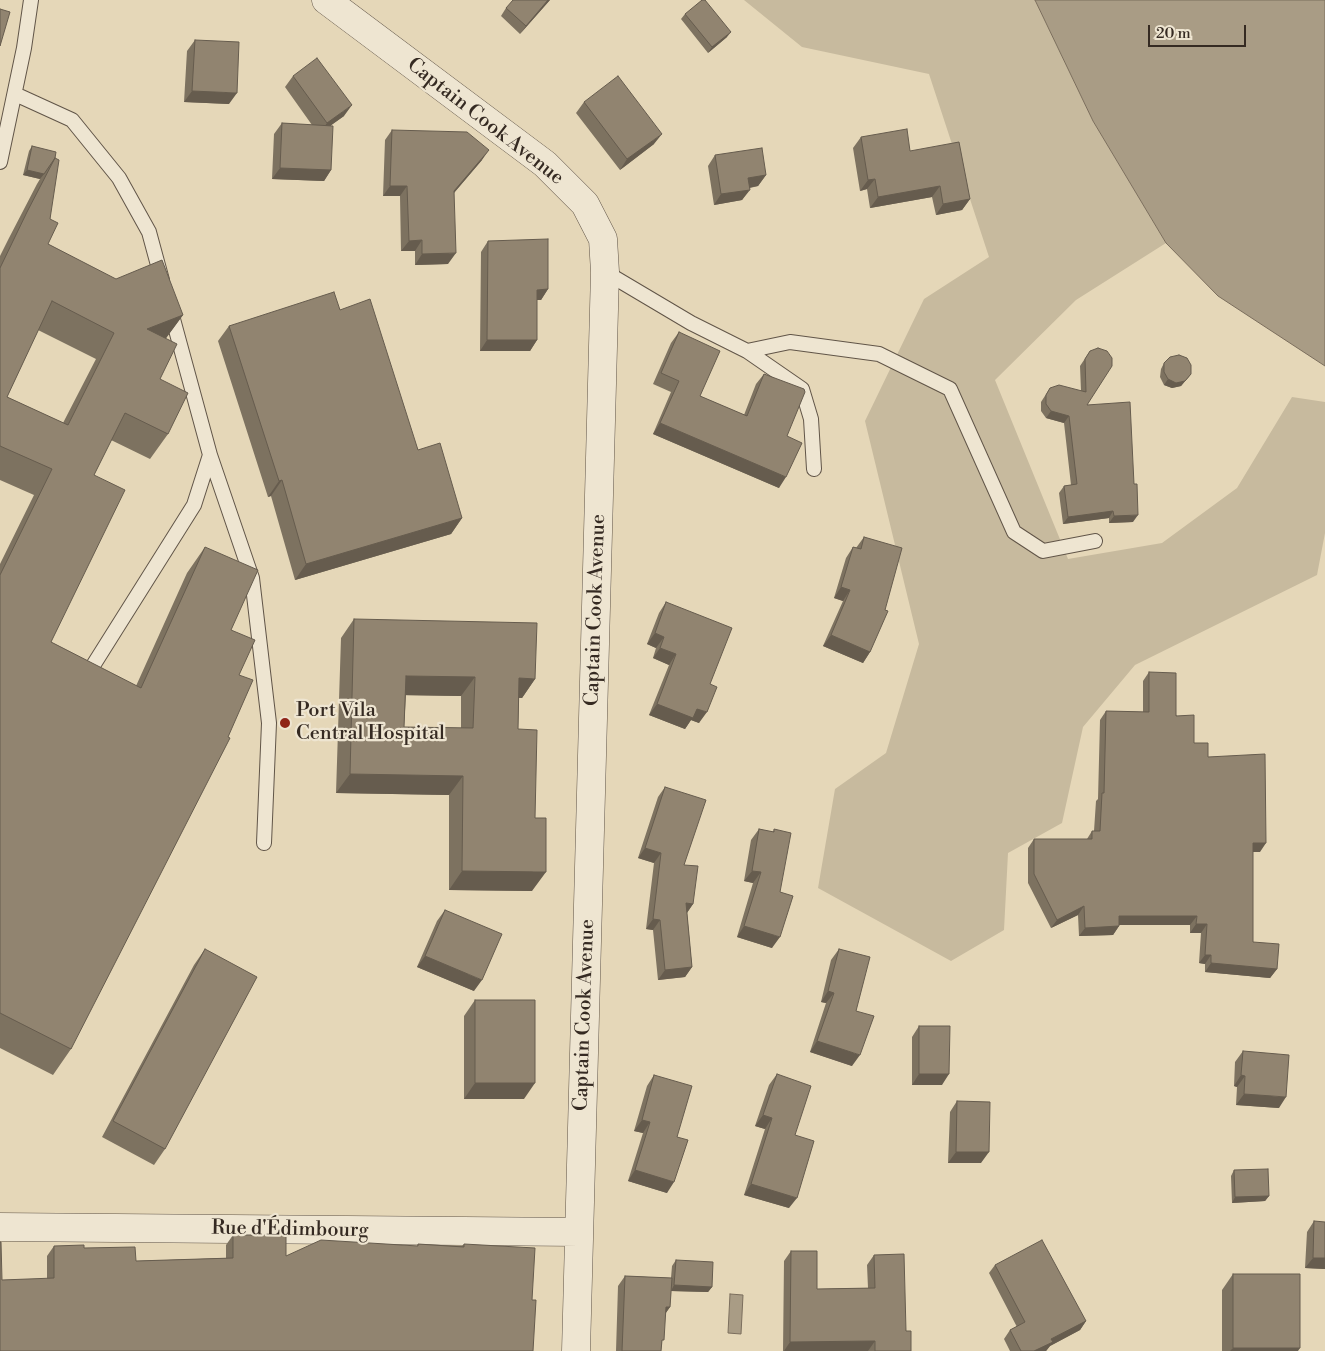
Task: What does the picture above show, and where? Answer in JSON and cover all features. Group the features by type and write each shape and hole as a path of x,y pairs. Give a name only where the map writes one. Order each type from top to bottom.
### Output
{"street":[{"name":"Captain Cook Avenue","path":"326,0 545,164 585,204 603,239 605,272 576,1351"},
{"name":"Rue d'Édimbourg","path":"0,1227 580,1232"}],"lane":[{"path":"0,162 24,48 31,0"},
{"path":"15,94 72,120 119,178 148,232 188,366 210,455 252,578 269,723 264,843"},
{"path":"605,272 691,323 748,351 802,389 811,419 814,469"},
{"path":"748,351 790,342 880,354 950,389 1014,532 1043,551 1095,541"},
{"path":"89,672 194,504 210,455"}],"shaded area":[{"path":"744,0 1035,0 1093,121 1166,243 1076,300 995,380 1068,559 1162,543 1237,488 1292,397 1325,402 1325,533 1317,575 1135,665 1083,727 1062,823 1008,853 1004,930 951,961 818,888 835,789 886,753 919,644 865,421 924,299 989,257 929,74 802,47"},
{"path":"1035,0 1325,0 1325,366 1218,296 1166,243 1093,121"},
{"path":"730,1294 743,1295 741,1334 728,1333"}],"building":[{"path":"513,0 548,0 526,26 506,8"},
{"path":"702,0 705,0 731,32 712,47 685,14"},
{"path":"0,9 10,12 0,46"},
{"path":"195,40 239,42 237,93 192,91"},
{"path":"317,58 352,105 327,123 293,76"},
{"path":"618,76 662,134 627,159 584,102"},
{"path":"282,123 333,126 331,170 280,168"},
{"path":"907,129 910,151 959,142 970,199 943,204 940,186 878,197 875,179 868,180 861,137"},
{"path":"392,130 467,132 489,150 454,191 456,253 422,254 422,240 409,241 407,186 390,186"},
{"path":"32,146 56,152 55,158 44,174 27,170"},
{"path":"762,148 766,175 748,178 750,190 721,194 715,155"},
{"path":"55,158 59,160 50,219 58,223 48,244 116,279 162,260 183,315 147,329 177,344 160,379 188,393 168,434 125,413 94,475 125,490 51,642 141,688 205,547 258,570 231,630 255,640 239,675 253,680 228,737 230,738 71,1049 0,1013 0,575 52,469 0,446 0,268","holes":["52,301 114,333 68,425 7,397"]},
{"path":"548,239 548,289 537,290 537,340 487,340 488,241"},
{"path":"334,292 340,310 370,299 418,450 440,443 462,518 306,564 282,480 279,481 229,326"},
{"path":"679,332 720,351 700,396 747,416 764,374 804,389 805,392 787,436 802,443 786,477 660,423 679,381 661,373"},
{"path":"1098,348 1107,351 1112,358 1112,366 1087,405 1130,402 1134,484 1137,484 1138,515 1114,516 1113,511 1068,517 1064,486 1077,484 1069,416 1051,411 1046,404 1046,395 1050,388 1059,385 1086,392 1085,359 1090,351"},
{"path":"1179,355 1187,358 1191,365 1191,374 1185,381 1176,383 1168,379 1164,372 1164,363 1170,357"},
{"path":"864,537 902,548 885,610 888,611 870,652 831,635 850,590 841,587 853,547 861,549"},
{"path":"666,602 732,628 710,684 717,687 707,712 697,709 693,718 657,704 676,654 660,648 664,637 655,633"},
{"path":"354,619 537,623 535,679 519,678 518,729 537,730 535,818 546,818 546,872 462,871 463,776 350,774","holes":["406,676 475,677 473,728 404,727"]},
{"path":"1149,672 1176,673 1176,716 1194,715 1194,743 1208,743 1208,757 1265,754 1266,843 1253,843 1253,942 1279,944 1277,969 1211,963 1211,955 1205,955 1207,924 1196,924 1197,916 1119,916 1119,926 1085,928 1084,906 1057,920 1034,874 1034,839 1092,839 1092,831 1100,831 1102,793 1104,793 1106,711 1149,712"},
{"path":"665,787 706,800 684,865 698,866 693,904 686,903 692,967 665,970 660,920 653,919 661,853 645,848"},
{"path":"759,829 774,832 774,829 791,833 780,892 793,896 780,937 744,926 761,872 752,871"},
{"path":"445,910 502,934 482,980 425,956"},
{"path":"205,949 257,977 165,1149 113,1121"},
{"path":"839,949 870,957 856,1011 874,1016 860,1055 817,1041 834,993 828,991"},
{"path":"475,1000 535,1000 535,1083 475,1083"},
{"path":"919,1026 950,1026 949,1074 919,1074"},
{"path":"1243,1051 1289,1055 1286,1097 1244,1094 1245,1076 1241,1075"},
{"path":"777,1074 811,1086 795,1135 814,1141 797,1198 751,1184 772,1118 763,1115"},
{"path":"654,1075 692,1086 677,1137 688,1140 674,1182 635,1170 650,1122 642,1120"},
{"path":"957,1101 990,1102 989,1152 956,1152"},
{"path":"1268,1169 1269,1196 1235,1197 1234,1170"},
{"path":"1314,1221 1325,1222 1325,1258 1313,1258"},
{"path":"233,1235 286,1235 286,1256 321,1240 418,1246 418,1244 464,1247 464,1244 535,1248 532,1300 536,1300 533,1351 0,1351 0,1242 2,1280 54,1278 54,1246 84,1245 84,1248 135,1247 136,1261 233,1258"},
{"path":"1042,1240 1086,1321 1051,1339 1053,1342 1034,1351 1021,1351 1010,1330 1025,1322 995,1265"},
{"path":"791,1251 817,1251 817,1289 875,1288 874,1255 904,1254 906,1331 911,1331 911,1351 875,1351 875,1341 790,1342"},
{"path":"676,1260 713,1262 712,1287 674,1285"},
{"path":"1233,1274 1300,1274 1300,1348 1233,1348"},
{"path":"625,1276 672,1278 670,1307 666,1307 664,1340 662,1340 661,1351 622,1351"}],"place":[{"name":"Port Vila Central Hospital","path":"285,723"}]}
